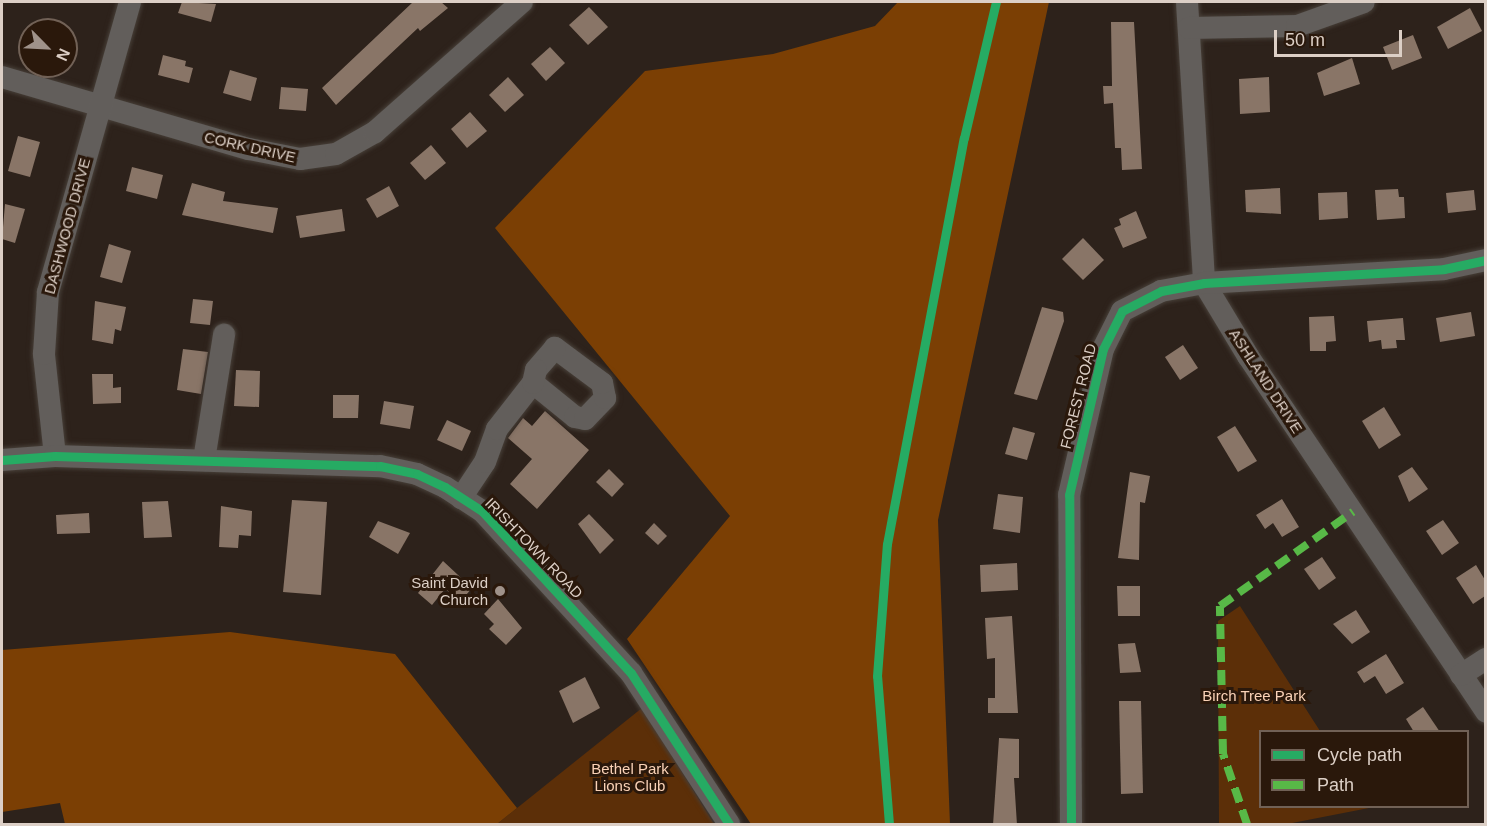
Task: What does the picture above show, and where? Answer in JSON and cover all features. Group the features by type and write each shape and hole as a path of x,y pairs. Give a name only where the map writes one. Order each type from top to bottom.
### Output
{"street":[{"name":"DASHWOOD DRIVE","path":"55,456 45,354 48,292 130,2"},
{"name":"CORK DRIVE","path":"2,77 99,108 249,149 300,159 336,154 375,132 522,2"},
{"name":"ASHLAND DRIVE","path":"1188,2 1204,283 1248,356 1485,712"},
{"path":"1190,28 1297,26 1364,2"},
{"name":"FOREST ROAD","path":"1071,825 1069,495 1103,349 1122,311 1161,291 1204,283 1444,269 1485,260"},
{"path":"204,460 224,335"},
{"path":"461,498 485,462 497,429 533,383"},
{"name":"IRISHTOWN ROAD","path":"2,460 55,456 204,460 380,466 417,474 482,511 631,674 729,825"},
{"path":"1461,675 1485,659"}],"green space":[{"name":"Birch Tree Park","path":"1240,606 1319,730 1259,730 1259,808 1369,808 1287,824 1219,824 1218,621"},
{"name":"Bethel Park Lions Club","path":"642,708 714,824 497,824"}],"shaded area":[{"path":"898,2 1049,2 938,520 950,824 751,824 627,639 730,516 495,228 645,71 773,54 875,26"},
{"path":"230,632 395,654 517,808 497,824 65,824 60,803 2,812 2,650"}],"building":[{"path":"182,2 216,4 211,22 178,13"},
{"path":"413,2 441,2 448,8 420,31 418,28 336,105 322,88"},
{"path":"589,7 608,27 588,45 569,25"},
{"path":"1470,8 1482,31 1448,49 1437,27"},
{"path":"1111,22 1134,22 1142,169 1122,170 1121,148 1115,148 1113,103 1104,104 1103,86 1112,86"},
{"path":"1413,35 1422,58 1392,70 1383,47"},
{"path":"550,47 565,63 546,81 531,64"},
{"path":"163,55 186,61 185,66 193,68 189,83 158,75"},
{"path":"1352,58 1360,84 1324,96 1317,73"},
{"path":"230,70 257,78 251,101 223,93"},
{"path":"508,77 524,95 505,112 489,95"},
{"path":"1269,77 1270,112 1240,114 1239,79"},
{"path":"281,87 308,89 306,111 279,109"},
{"path":"470,112 487,131 467,148 451,129"},
{"path":"18,136 40,142 30,177 8,171"},
{"path":"431,145 446,163 425,180 410,163"},
{"path":"132,167 163,175 157,199 126,191"},
{"path":"192,183 225,192 223,201 278,208 273,233 182,215"},
{"path":"389,186 399,206 377,218 366,199"},
{"path":"1280,188 1281,214 1246,212 1245,190"},
{"path":"1398,189 1399,197 1404,197 1405,218 1377,220 1375,190"},
{"path":"1474,190 1476,210 1448,213 1446,193"},
{"path":"1347,192 1348,218 1319,220 1318,193"},
{"path":"5,204 25,209 15,243 2,239"},
{"path":"342,209 345,231 300,238 296,216"},
{"path":"1136,211 1147,238 1123,248 1114,228 1121,225 1119,219"},
{"path":"1083,238 1104,260 1083,280 1062,259"},
{"path":"109,244 131,251 122,283 100,277"},
{"path":"193,299 213,301 210,325 190,323"},
{"path":"95,301 126,307 121,331 115,329 113,344 92,340"},
{"path":"1042,307 1063,312 1064,321 1037,400 1014,394"},
{"path":"1471,312 1475,336 1440,342 1436,318"},
{"path":"1334,316 1336,341 1326,342 1326,351 1310,351 1309,317"},
{"path":"1403,318 1405,340 1396,340 1397,348 1382,349 1381,340 1369,342 1367,321"},
{"path":"1183,345 1198,368 1180,380 1165,357"},
{"path":"183,349 208,352 201,394 177,390"},
{"path":"236,370 260,371 259,407 234,406"},
{"path":"92,374 113,374 113,388 121,387 121,403 93,404"},
{"path":"333,395 359,395 358,418 333,418"},
{"path":"384,401 414,406 410,429 380,424"},
{"path":"1384,407 1401,435 1379,449 1362,421"},
{"path":"545,411 589,450 537,509 510,484 532,459 508,438 523,418 532,426"},
{"path":"447,420 471,431 462,451 437,440"},
{"path":"1235,426 1257,461 1238,472 1217,437"},
{"path":"1013,427 1035,433 1027,460 1005,454"},
{"path":"1412,467 1428,489 1409,502 1398,476"},
{"path":"609,469 624,484 612,497 596,482"},
{"path":"1130,472 1150,476 1145,503 1140,502 1139,560 1118,558"},
{"path":"998,494 1023,497 1020,533 993,529"},
{"path":"1282,499 1299,527 1282,537 1273,523 1265,529 1256,515"},
{"path":"292,500 327,502 321,595 283,592"},
{"path":"168,501 172,537 144,538 142,502"},
{"path":"221,506 252,511 251,536 239,535 238,548 219,547"},
{"path":"89,513 90,533 57,534 56,515"},
{"path":"589,514 614,540 600,554 578,524"},
{"path":"1443,520 1459,543 1442,555 1426,531"},
{"path":"378,521 410,533 398,554 369,537"},
{"path":"654,523 667,536 658,545 645,533"},
{"path":"1322,557 1336,578 1319,590 1304,569"},
{"path":"443,561 472,588 461,601 445,589 432,605 418,593"},
{"path":"1017,563 1018,590 981,592 980,565"},
{"path":"1476,565 1485,580 1485,596 1473,604 1456,578"},
{"path":"1117,586 1140,586 1140,616 1118,616"},
{"path":"498,599 522,628 506,645 489,629 494,624 484,614"},
{"path":"1356,610 1370,632 1352,644 1333,624"},
{"path":"1012,616 1018,713 988,713 988,698 995,698 995,658 987,659 985,618"},
{"path":"1135,643 1141,672 1120,673 1118,644"},
{"path":"1386,654 1404,683 1386,694 1375,676 1364,683 1357,672"},
{"path":"585,677 600,708 573,723 559,691"},
{"path":"1119,701 1141,701 1143,793 1121,794"},
{"path":"1423,707 1439,730 1413,730 1406,719"},
{"path":"999,738 1019,739 1019,778 1014,778 1017,825 993,825"}],"marked path":[{"path":"1247,824 1223,754 1220,606 1353,512"}],"cycle path":[{"path":"889,824 877,676 887,544 964,138 996,2"},
{"path":"1071,824 1069,495 1103,349 1122,311 1161,291 1204,283 1444,269 1486,260"},
{"path":"2,460 55,456 380,466 417,474 445,487 482,511 631,673 729,824"}],"place":[{"name":"Saint David Church","path":"500,591"}]}
